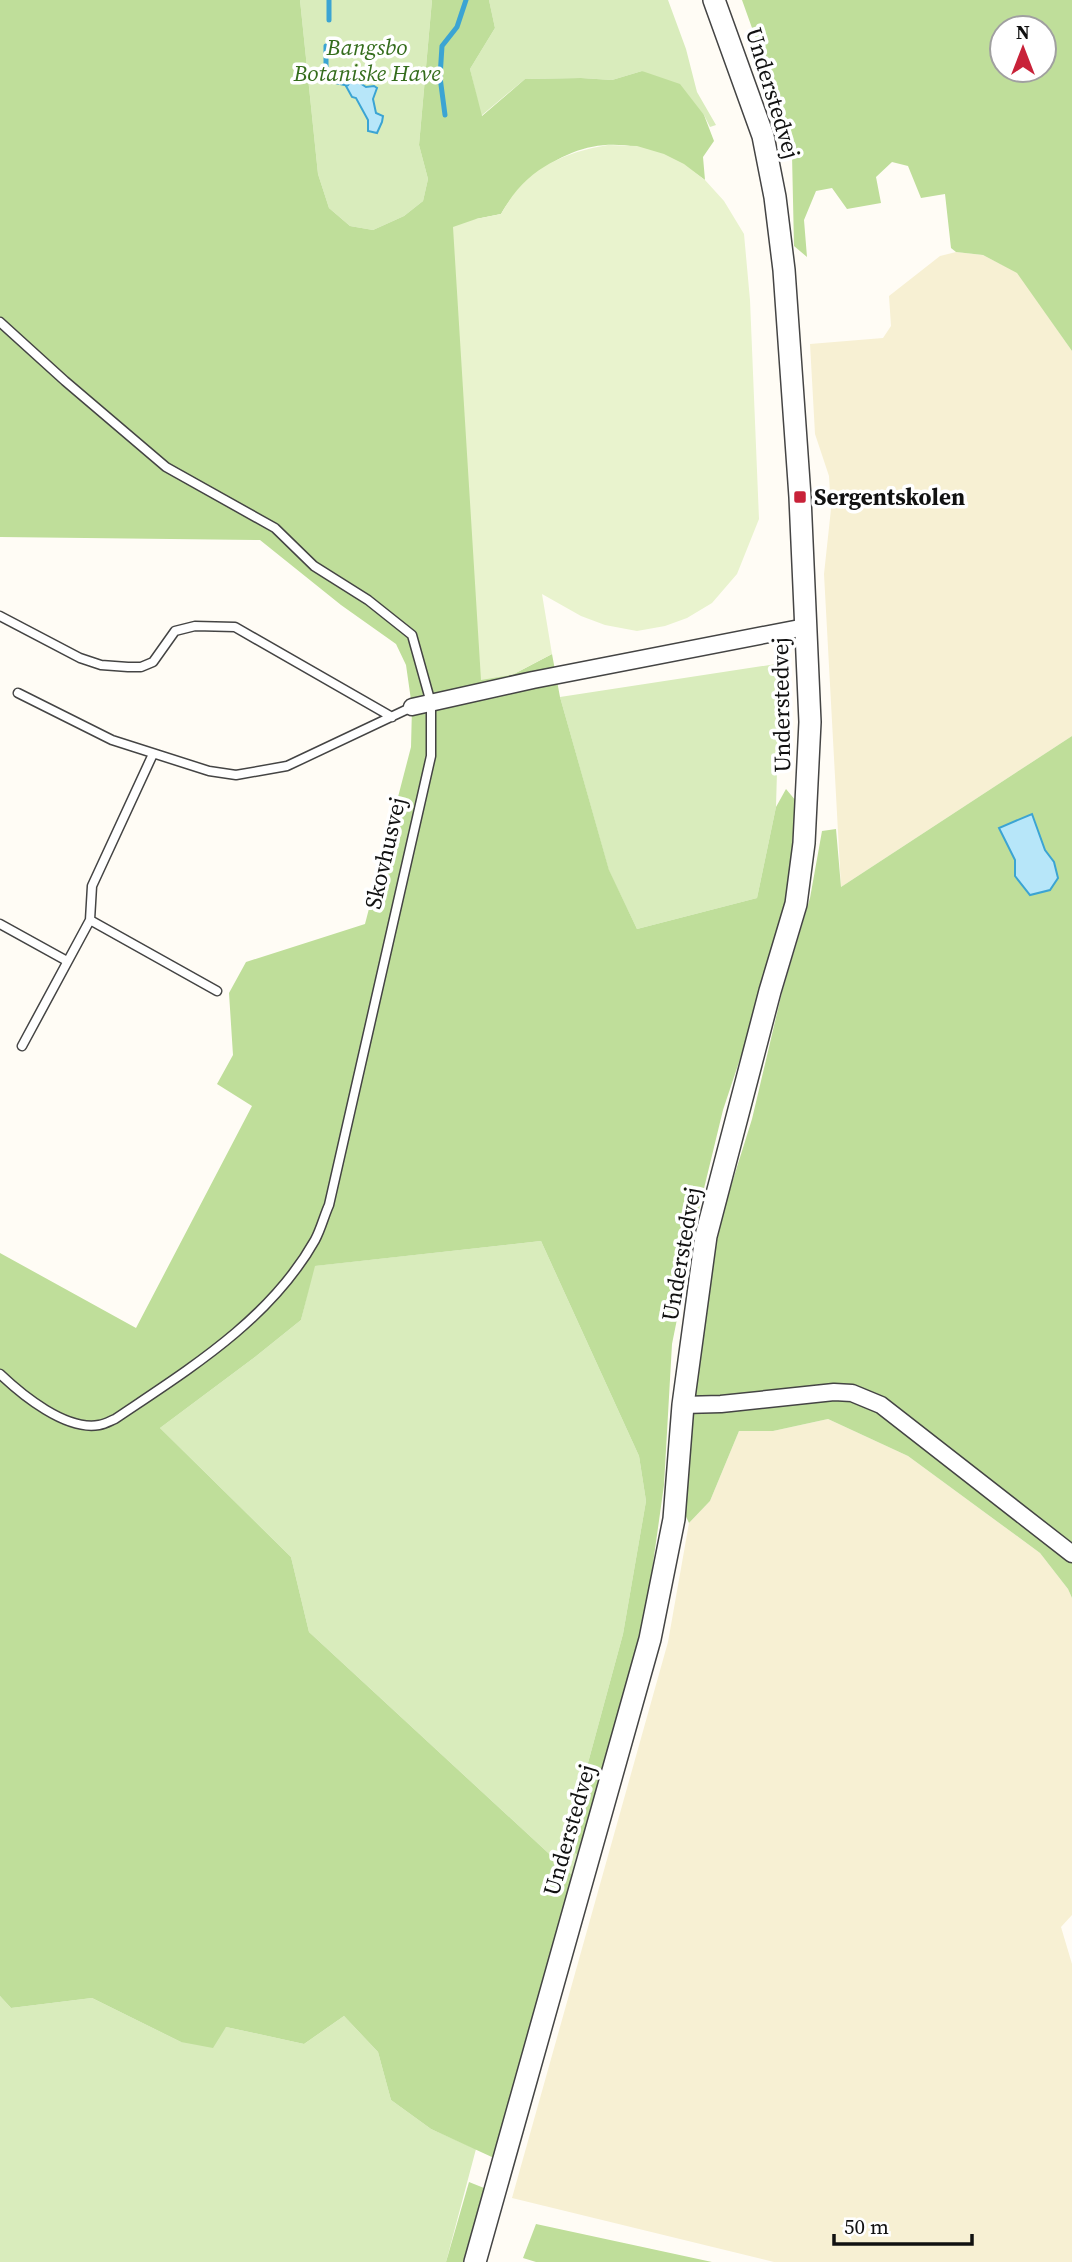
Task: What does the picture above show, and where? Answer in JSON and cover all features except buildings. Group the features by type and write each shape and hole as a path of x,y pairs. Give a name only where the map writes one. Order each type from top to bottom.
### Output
{"street":[{"name":"Understedvej","path":"475,2262 650,1639 674,1519 683,1405 706,1236 770,991 796,904 804,843 810,723 800,497 784,270 775,197 763,136 715,0"},
{"path":"412,707 533,680 805,627"},
{"path":"683,1405 721,1404 834,1392 852,1393 881,1405 1072,1554"}],"lane":[{"name":"Skovhusvej","path":"0,321 65,381 166,467 275,528 314,566 368,600 412,635 431,703 431,756 329,1205 316,1239 286,1282 219,1349 115,1419 98,1425 75,1423 22,1395 0,1374"},
{"path":"0,616 80,659 101,665 128,667 141,667 153,662 175,631 195,626 235,628 392,717"},
{"path":"18,693 112,740 209,771 236,775 287,766 412,707"},
{"path":"22,1046 90,920 92,886 153,754"},
{"path":"90,920 217,991"},
{"path":"0,924 68,961"}],"shaded area":[{"path":"956,252 983,255 1018,273 1072,351 1072,736 841,887 824,574 831,509 829,476 815,434 810,344 883,338 891,326 889,296 940,256"},
{"path":"828,1419 908,1456 1040,1553 1072,1598 1072,1915 1061,1927 1072,1964 1072,2262 774,2262 512,2198 668,1642 689,1523 710,1501 739,1431 773,1431"}],"green space":[{"path":"0,0 300,0 318,174 329,208 350,226 373,230 404,216 423,201 428,179 419,145 432,0 489,0 495,28 470,69 482,116 525,79 612,80 642,71 680,84 704,115 714,141 703,157 705,180 662,155 640,148 597,146 553,162 519,190 501,214 476,219 512,675 552,654 560,697 609,870 637,929 757,898 776,807 786,789 796,801 787,906 766,981 723,1110 700,1205 672,1344 664,1485 642,1642 577,1855 566,1844 623,1634 646,1501 639,1456 541,1241 315,1266 301,1320 160,1428 291,1557 309,1632 572,1875 494,2158 431,2129 391,2100 378,2052 344,2016 304,2044 226,2027 213,2048 181,2042 92,1998 11,2008 0,1996 0,1253 136,1328 252,1106 217,1084 233,1055 229,993 246,962 365,924 411,747 412,707 406,665 396,644 341,605 260,540 0,537"},
{"name":"Bangsbo Botaniske Have","path":"300,0 432,0 419,145 428,179 423,201 404,216 373,230 350,226 329,208 318,174"},
{"path":"489,0 668,0 686,49 697,92 716,125 710,127 704,115 642,71 612,80 525,79 481,116 470,69 495,28"},
{"path":"742,0 1072,0 1072,351 1017,273 983,255 956,252 951,248 945,194 921,198 908,166 892,162 876,177 881,203 847,209 832,188 816,191 804,220 807,257 794,246 792,155 787,126"},
{"path":"608,145 637,146 664,154 684,164 705,180 724,201 744,234 750,300 759,519 737,574 712,603 687,618 665,626 637,631 605,625 581,616 542,594 552,654 512,675 481,680 453,227 501,214 521,186 546,166 574,153"},
{"path":"776,664 779,700 776,807 757,898 637,929 609,871 560,697"},
{"path":"1072,736 1072,1598 1040,1553 908,1456 828,1419 773,1431 739,1431 710,1501 689,1523 681,1506 698,1346 721,1218 752,1119 782,992 810,898 822,831 836,829 841,887"},
{"path":"541,1241 639,1456 646,1501 623,1634 566,1844 577,1855 572,1875 309,1632 291,1557 160,1428 301,1320 314,1266"},
{"path":"0,1996 11,2008 92,1998 181,2042 226,2027 304,2044 344,2016 378,2052 391,2100 431,2129 476,2149 446,2262 0,2262"},
{"path":"469,2182 484,2188 463,2262 446,2262"},
{"path":"536,2224 712,2262 536,2262 523,2258"}],"water":[{"path":"360,79 360,83 366,87 377,88 373,99 376,113 383,116 377,133 368,131 368,120 346,86 347,81"},
{"path":"1032,814 1045,850 1054,862 1058,878 1050,890 1030,895 1015,876 1015,860 999,828"}],"waterway":[{"path":"329,0 329,20"},
{"path":"445,115 440,77 442,46 457,27 466,0"},
{"path":"326,46 326,76 329,80 347,84"}],"place":[{"name":"Sergentskolen","path":"800,497"}]}
